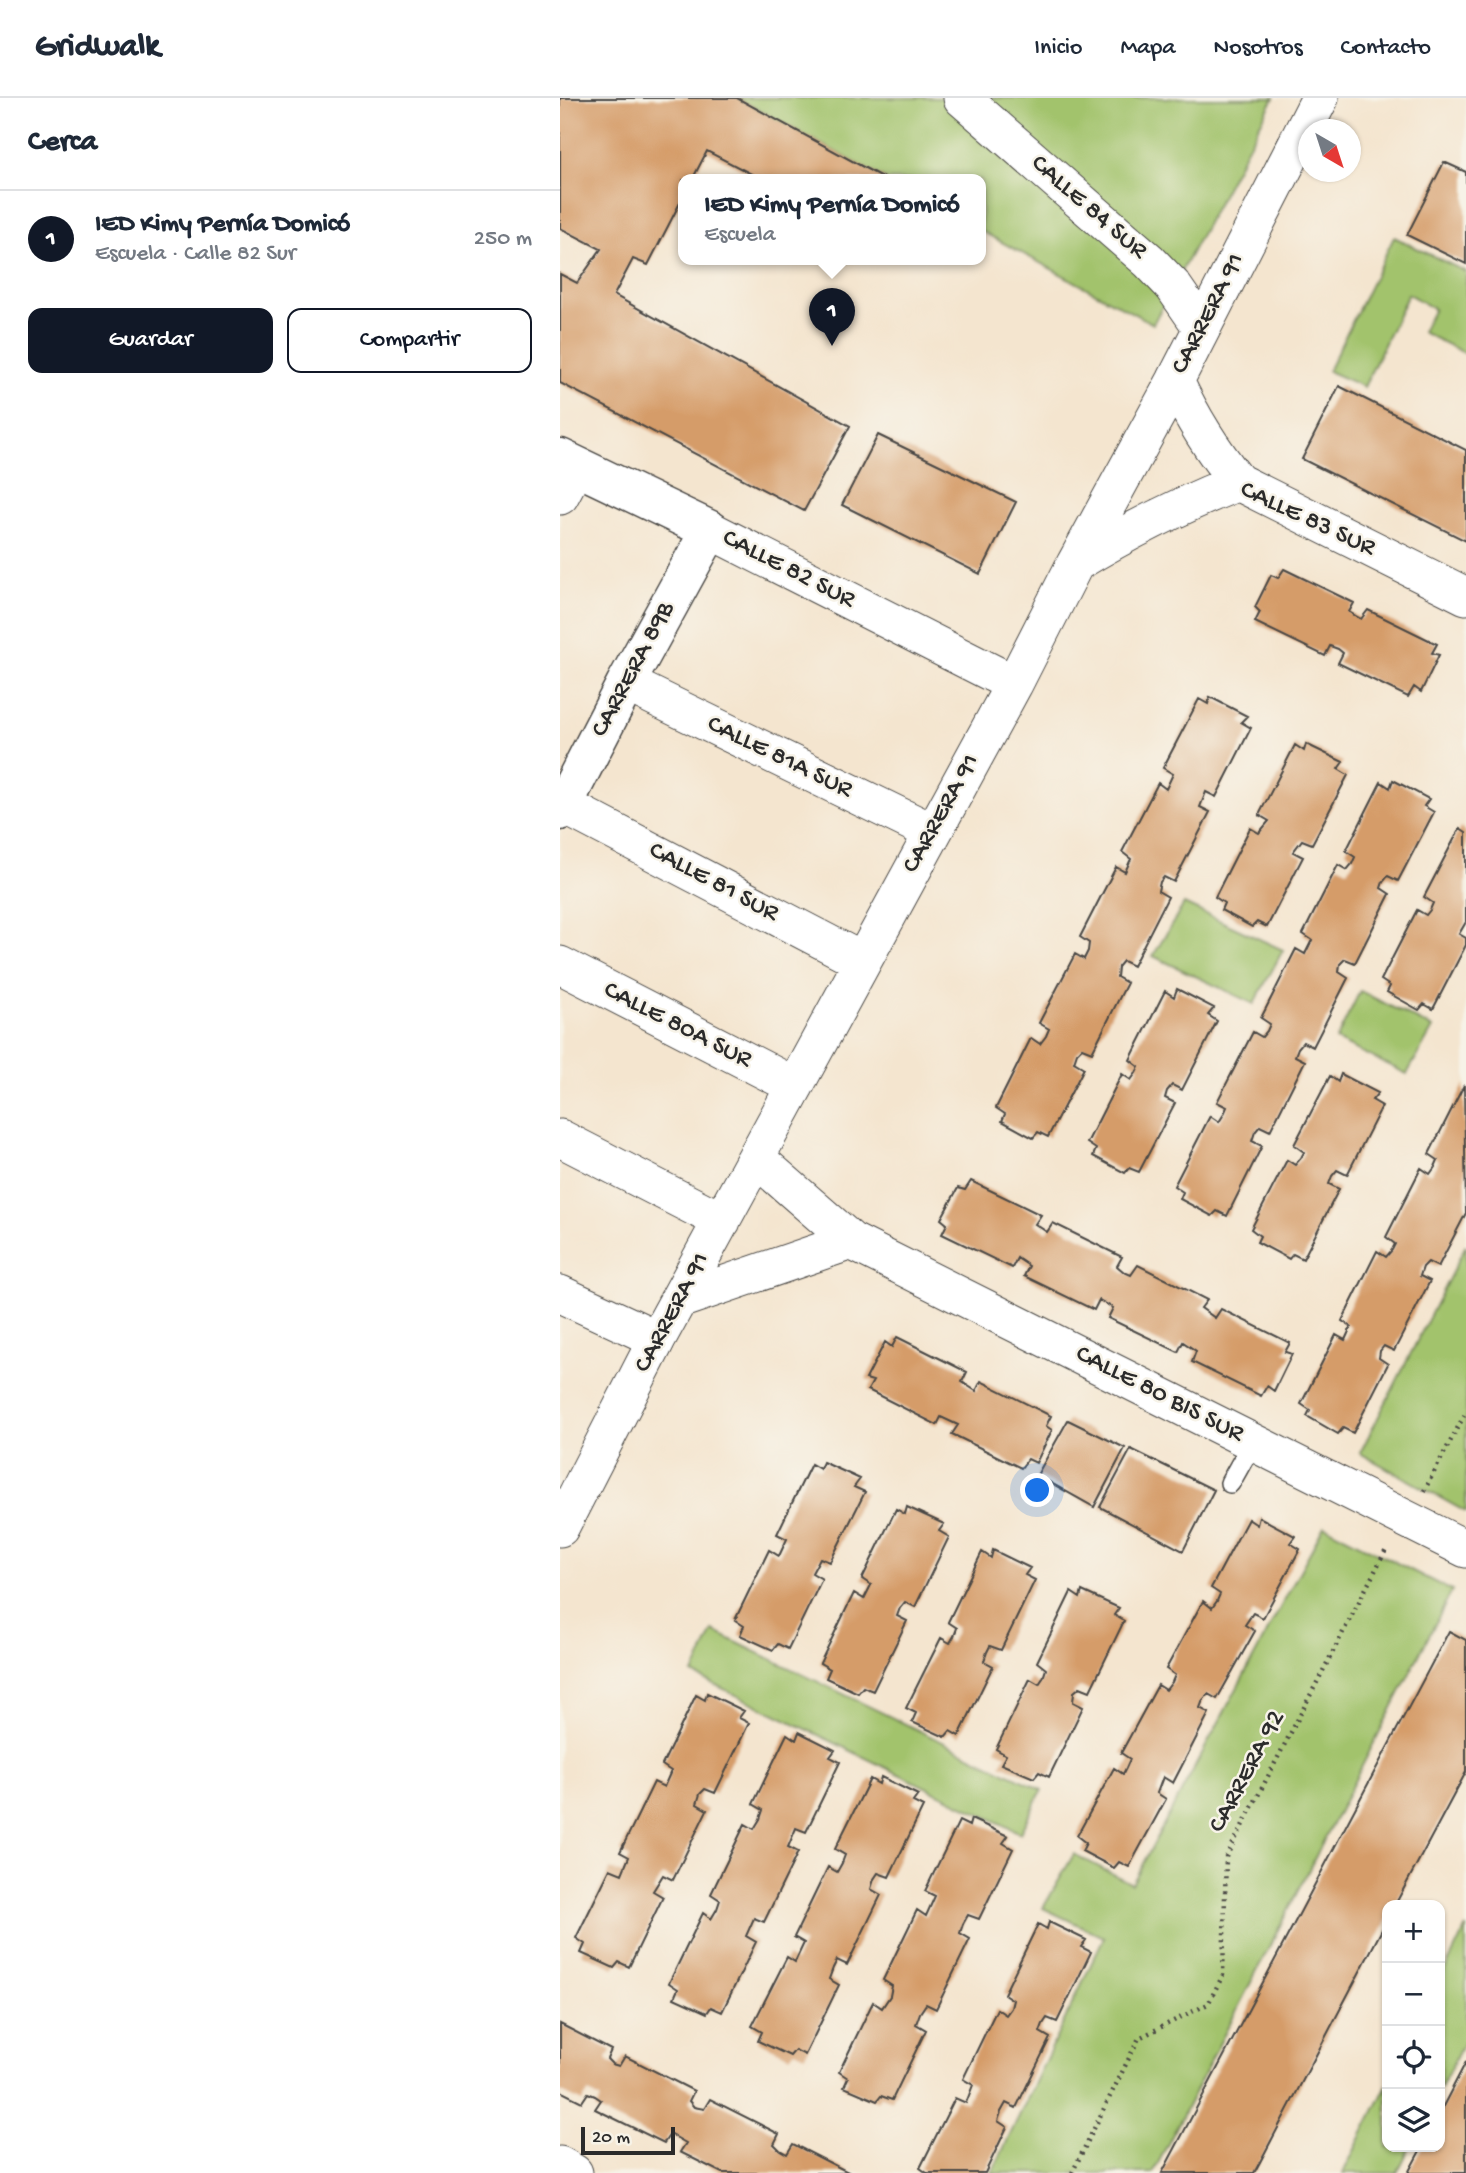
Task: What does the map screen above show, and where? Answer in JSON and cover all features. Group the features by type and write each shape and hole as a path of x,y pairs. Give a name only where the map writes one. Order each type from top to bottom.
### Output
{"street":[{"name":"CALLE 84 SUR","path":"962,98 1149,261 1173,286 1202,328"},
{"name":"CARRERA 91","path":"560,1528 657,1339 1014,684 1075,564 1175,381 1320,98"},
{"path":"1175,381 1211,449 1238,482"},
{"name":"CALLE 82 SUR","path":"565,473 710,530 1014,684"},
{"name":"CALLE 83 SUR","path":"1075,564 1120,536 1238,482 1466,596"},
{"name":"CARRERA 89B","path":"562,808 710,530"},
{"name":"CALLE 81A SUR","path":"626,684 932,832"},
{"name":"CALLE 81 SUR","path":"562,808 862,961"},
{"name":"CALLE 80A SUR","path":"560,965 795,1086"},
{"path":"560,1138 722,1221"},
{"name":"CALLE 80 BIS SUR","path":"756,1158 851,1241 1466,1549"},
{"path":"679,1300 851,1241"},
{"path":"560,1294 657,1339"},
{"path":"560,2165 574,2173"}],"lane":[{"path":"1230,1483 1253,1443"}],"path":[{"name":"CARRERA 92","path":"1072,2173 1139,2038 1208,2004 1223,1975 1226,1857 1403,1518 1425,1490 1466,1412"}],"green space":[{"path":"737,98 1274,98 1153,324 986,234 986,174 876,174"},
{"path":"1394,237 1466,272 1466,354 1422,332 1434,309 1408,294 1364,387 1328,371"},
{"path":"1184,904 1283,950 1254,1004 1153,956"},
{"path":"1360,991 1433,1028 1407,1074 1336,1040"},
{"path":"1466,1245 1466,1512 1360,1453"},
{"path":"1324,1526 1452,1591 1153,2173 992,2173 1104,1937 1043,1908 1074,1854 1132,1884"},
{"path":"713,1631 1042,1790 1020,1833 693,1674"},
{"path":"1466,1927 1466,2038 1445,2079 1445,2026 1445,1970"},
{"path":"1382,2095 1382,2152 1408,2152 1397,2173 1343,2173"}],"building":[{"path":"560,98 737,98 876,174 751,174 707,151 695,174 678,174 678,207 648,265 633,259 614,295 850,426 804,511 560,383 560,274 577,283 601,249 560,228"},
{"path":"1444,162 1466,172 1466,264 1407,235"},
{"path":"1339,386 1466,450 1466,541 1302,459"},
{"path":"878,435 1016,502 980,574 842,505"},
{"path":"1284,569 1354,603 1349,612 1361,619 1368,610 1437,644 1432,653 1439,655 1421,692 1414,687 1408,697 1338,663 1343,653 1338,649 1330,646 1325,656 1255,622 1260,612 1255,607 1271,575 1278,578"},
{"path":"1210,697 1247,716 1241,722 1251,728 1216,797 1206,792 1200,807 1210,812 1174,882 1164,877 1160,882 1158,891 1168,897 1133,966 1123,961 1118,967 1117,977 1127,983 1092,1052 1082,1048 1077,1053 1074,1062 1084,1068 1048,1137 1038,1132 1033,1138 1002,1121 1005,1114 996,1108 1031,1038 1040,1044 1046,1036 1049,1029 1039,1023 1075,954 1084,959 1088,951 1089,943 1080,937 1116,867 1125,872 1131,859 1122,852 1158,783 1166,789 1173,774 1163,768 1199,699 1208,704"},
{"path":"1306,744 1343,762 1338,769 1348,775 1312,844 1302,840 1293,852 1303,857 1267,927 1257,922 1252,927 1221,910 1224,903 1215,897 1250,828 1259,833 1269,821 1259,815 1295,745 1304,751"},
{"path":"1393,780 1429,799 1424,806 1434,812 1398,881 1388,876 1383,882 1381,888 1390,894 1355,963 1345,959 1340,964 1339,972 1348,978 1313,1047 1303,1042 1298,1048 1295,1056 1305,1061 1270,1131 1260,1126 1255,1132 1252,1141 1262,1146 1227,1216 1217,1211 1212,1216 1180,1199 1183,1192 1174,1186 1210,1116 1219,1122 1224,1114 1227,1107 1217,1102 1253,1032 1262,1037 1267,1031 1270,1024 1261,1018 1296,949 1305,954 1312,940 1303,934 1338,865 1347,870 1352,864 1355,857 1346,851 1381,782 1390,788"},
{"path":"1460,828 1466,832 1466,922 1459,934 1466,938 1466,945 1433,1009 1424,1004 1419,1010 1387,992 1390,986 1381,980 1417,910 1426,915 1430,910 1433,903 1424,897"},
{"path":"1177,989 1214,1008 1208,1015 1217,1021 1182,1090 1172,1085 1167,1091 1165,1098 1175,1103 1139,1172 1129,1168 1125,1173 1093,1156 1096,1149 1087,1143 1122,1074 1131,1080 1136,1073 1139,1067 1130,1060 1165,991 1174,997"},
{"path":"1341,1074 1378,1093 1372,1100 1382,1106 1347,1175 1337,1170 1332,1176 1329,1184 1339,1189 1303,1259 1293,1254 1289,1259 1257,1242 1260,1236 1251,1229 1287,1160 1295,1165 1301,1158 1304,1152 1294,1145 1330,1076 1338,1082"},
{"path":"1464,1085 1466,1213 1438,1267 1428,1262 1423,1267 1420,1276 1430,1281 1394,1351 1384,1346 1380,1351 1379,1358 1388,1364 1353,1433 1343,1428 1338,1434 1307,1416 1310,1410 1301,1404 1336,1335 1345,1340 1351,1327 1342,1321 1377,1251 1386,1257 1392,1250 1395,1244 1386,1237 1421,1168 1430,1174 1435,1167 1438,1160 1429,1154"},
{"path":"971,1181 1041,1215 1035,1224 1047,1232 1053,1223 1122,1257 1117,1266 1124,1272 1131,1275 1138,1265 1207,1300 1201,1308 1215,1318 1221,1309 1290,1343 1285,1352 1292,1354 1274,1391 1267,1386 1261,1396 1192,1362 1196,1351 1183,1342 1178,1352 1108,1318 1113,1308 1099,1300 1094,1310 1024,1276 1029,1266 1017,1258 1012,1268 942,1234 947,1224 941,1219 958,1188 965,1190"},
{"path":"897,1337 967,1372 962,1382 976,1391 981,1381 1051,1416 1046,1426 1052,1430 1036,1463 1028,1459 1021,1468 952,1434 958,1425 941,1417 937,1425 868,1390 873,1381 866,1379 885,1342 892,1347"},
{"path":"1068,1420 1125,1448 1094,1507 1037,1475"},
{"path":"1131,1449 1214,1490 1183,1551 1100,1507"},
{"path":"823,1462 860,1479 854,1487 865,1492 830,1562 820,1558 812,1573 822,1579 788,1649 778,1644 773,1650 740,1635 744,1626 735,1620 769,1550 779,1556 787,1539 777,1534 811,1464 820,1469"},
{"path":"907,1507 944,1524 939,1531 949,1537 915,1607 905,1602 900,1608 897,1616 907,1621 873,1691 863,1687 858,1693 826,1678 830,1669 820,1663 854,1593 864,1599 871,1585 862,1579 896,1509 905,1514"},
{"path":"1259,1517 1295,1536 1290,1543 1300,1549 1263,1618 1253,1613 1245,1625 1255,1631 1217,1699 1208,1694 1203,1700 1200,1708 1209,1713 1173,1783 1163,1777 1157,1793 1166,1799 1129,1867 1119,1862 1114,1868 1082,1851 1086,1843 1077,1836 1114,1768 1123,1774 1130,1759 1121,1753 1158,1685 1166,1690 1172,1682 1175,1675 1166,1669 1203,1601 1212,1608 1217,1601 1220,1594 1211,1588 1248,1519 1257,1525"},
{"path":"993,1550 1030,1568 1025,1575 1035,1580 1001,1650 990,1646 987,1652 984,1661 993,1666 959,1736 950,1731 945,1737 912,1722 916,1713 906,1708 941,1638 950,1643 954,1636 957,1628 948,1622 982,1552 991,1558"},
{"path":"1082,1591 1119,1608 1114,1615 1124,1621 1090,1691 1080,1687 1074,1692 1073,1702 1083,1707 1049,1777 1039,1772 1034,1778 1001,1764 1006,1755 996,1749 1030,1679 1039,1684 1043,1678 1046,1669 1037,1662 1071,1592 1080,1598"},
{"path":"1449,1631 1466,1640 1466,1772 1398,1900 1382,1900 1382,1930 1254,2173 1162,2173"},
{"path":"707,1693 744,1711 739,1718 749,1723 715,1793 705,1789 700,1794 697,1804 707,1810 673,1880 663,1875 653,1891 663,1897 629,1967 619,1962 614,1968 581,1953 585,1944 576,1938 610,1869 622,1874 629,1857 620,1852 654,1782 664,1787 671,1771 662,1765 696,1695 705,1700"},
{"path":"799,1732 835,1750 830,1757 840,1762 806,1832 796,1828 788,1847 798,1852 764,1922 754,1918 746,1936 756,1942 722,2012 711,2007 707,2013 674,1998 678,1989 669,1983 703,1913 711,1919 717,1909 720,1900 711,1894 745,1824 754,1829 760,1819 763,1810 753,1804 787,1734 796,1740"},
{"path":"881,1777 918,1795 913,1802 923,1807 889,1877 878,1873 874,1879 871,1889 881,1895 847,1965 837,1960 833,1968 829,1979 839,1985 805,2055 795,2050 790,2056 758,2041 762,2032 752,2026 787,1957 795,1962 804,1943 794,1937 828,1867 837,1872 842,1863 845,1855 835,1849 870,1779 879,1784"},
{"path":"971,1819 1008,1836 1003,1843 1013,1849 979,1919 968,1915 963,1924 960,1933 970,1939 936,2009 926,2004 920,2013 916,2024 926,2030 892,2100 881,2096 877,2101 844,2087 848,2078 839,2072 873,2002 882,2008 890,1996 892,1986 883,1980 917,1910 926,1916 935,1896 925,1891 959,1821 969,1826"},
{"path":"1049,1922 1086,1940 1081,1947 1091,1952 1057,2022 1047,2018 1043,2024 1040,2032 1050,2038 1016,2108 1006,2103 1001,2112 998,2121 1007,2127 985,2173 927,2173 920,2168 955,2098 966,2103 973,2085 963,2079 997,2009 1006,2015 1011,2008 1013,2000 1004,1994 1038,1924 1047,1929"},
{"path":"560,2024 611,2050 607,2059 612,2064 619,2066 625,2056 694,2091 689,2101 694,2107 704,2109 710,2099 779,2134 774,2144 787,2154 793,2144 850,2173 722,2173 680,2152 686,2143 670,2134 664,2143 595,2109 601,2100 595,2096 588,2093 582,2102 560,2091"},
{"path":"1466,2062 1466,2173 1408,2173 1419,2152 1445,2152 1445,2102"}],"place":[{"name":"IED Kimy Pernía Domicó","path":"832,346"}]}
